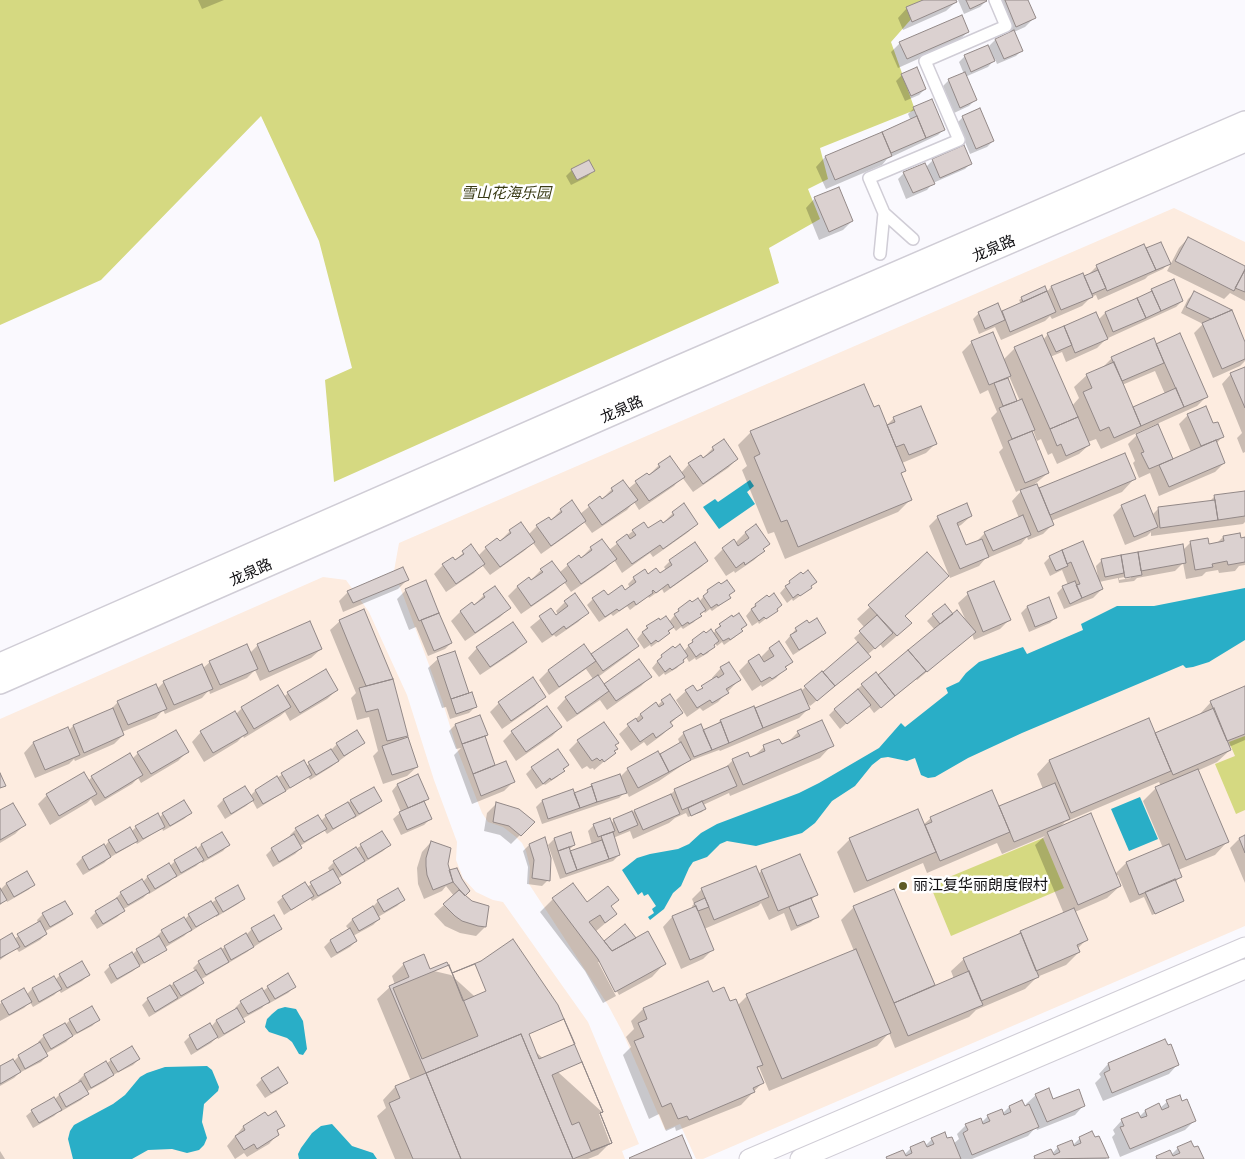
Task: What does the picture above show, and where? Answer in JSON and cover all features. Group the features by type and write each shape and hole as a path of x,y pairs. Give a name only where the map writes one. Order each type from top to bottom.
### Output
{"main road":[{"name":"龙泉路","path":"0,664 668,371 1245,122"},
{"name":"龙泉路","path":"0,683 684,383 1245,141"}],"street":[{"path":"912,239 884,213 869,178 959,140 925,62 1006,26 995,0"},
{"path":"880,254 884,213"},
{"path":"748,1159 1245,947"},
{"path":"800,1159 1245,969"}],"shaded area":[{"path":"1174,208 1245,242 1245,926 703,1159 696,1159 680,1124 665,1130 623,1033 608,1005 529,884 530,867 522,843 503,827 488,822 482,813 457,749 442,700 394,571 399,543"},
{"path":"323,577 346,580 369,612 407,695 434,780 457,842 456,860 463,878 476,892 493,900 503,902 588,1022 639,1144 622,1151 625,1159 0,1159 0,719"}],"green space":[{"name":"雪山花海乐园","path":"0,0 928,0 891,42 915,110 820,148 828,179 808,189 820,219 769,248 779,283 334,482 325,380 352,368 319,241 261,116 101,280 0,325"},
{"path":"1245,736 1245,810 1236,814 1215,764 1235,756 1229,742"},
{"path":"1043,838 1064,888 951,936 930,885"}],"water":[{"path":"750,480 754,486 747,492 755,504 719,529 703,507 715,499 718,502"},
{"path":"1245,588 1245,640 1209,662 1186,668 1183,665 1022,733 968,758 935,777 928,778 921,775 915,758 907,761 888,757 881,758 872,765 855,786 832,801 815,823 802,833 756,846 727,841 720,844 707,857 693,862 681,886 673,893 664,909 650,920 648,917 654,913 652,909 656,906 648,894 644,896 642,892 638,895 622,870 637,858 678,849 689,844 701,833 717,824 799,793 819,783 879,748 901,723 905,727 948,693 946,688 959,682 979,662 1023,647 1027,654 1083,630 1081,624 1117,606 1154,606"},
{"path":"1140,797 1158,839 1129,851 1111,809"},
{"path":"285,1007 296,1009 303,1021 307,1049 303,1055 299,1054 292,1042 287,1038 269,1032 265,1027 267,1019 272,1014 278,1009"},
{"path":"207,1066 212,1070 219,1087 218,1091 204,1104 202,1122 207,1138 199,1150 187,1153 172,1149 148,1150 132,1159 73,1159 68,1139 74,1125 113,1104 125,1095 140,1077 165,1067"},
{"path":"332,1124 352,1146 373,1153 377,1159 299,1159 298,1154 301,1148 312,1133 321,1126"}],"building":[{"path":"923,0 956,0 957,2 912,22 906,7"},
{"path":"966,0 986,0 987,1 970,9"},
{"path":"1005,0 1028,0 1036,18 1016,27"},
{"path":"962,15 969,32 907,59 899,42"},
{"path":"1014,30 1023,51 1004,59 995,39"},
{"path":"988,45 995,61 971,72 964,55"},
{"path":"917,67 926,89 911,96 901,74"},
{"path":"965,72 977,100 960,108 948,79"},
{"path":"932,99 945,130 926,138 913,107"},
{"path":"980,108 994,141 976,149 962,116"},
{"path":"917,116 926,138 891,153 882,132"},
{"path":"882,132 892,156 835,180 825,156"},
{"path":"964,145 972,164 940,178 932,159"},
{"path":"589,160 595,171 577,180 571,169"},
{"path":"925,163 935,184 913,193 903,172"},
{"path":"839,187 853,221 829,232 814,197"},
{"path":"1188,237 1245,266 1234,291 1175,261"},
{"path":"1161,242 1171,264 1156,270 1146,248"},
{"path":"1144,244 1156,270 1107,291 1096,265"},
{"path":"1098,270 1106,288 1092,294 1084,276"},
{"path":"1245,270 1245,292 1235,288"},
{"path":"1083,273 1093,297 1061,310 1051,286"},
{"path":"1174,279 1183,301 1161,311 1151,289"},
{"path":"1045,286 1047,291 1023,302 1021,297"},
{"path":"1047,291 1056,312 1010,332 1002,311"},
{"path":"1152,291 1161,311 1146,318 1137,298"},
{"path":"1194,291 1232,310 1211,319 1186,307"},
{"path":"1137,298 1146,318 1113,332 1105,312"},
{"path":"998,303 1005,320 985,329 978,312"},
{"path":"1232,310 1245,342 1245,359 1222,369 1202,323"},
{"path":"1096,312 1108,339 1075,353 1064,326"},
{"path":"1064,326 1072,345 1056,352 1047,333"},
{"path":"993,332 1011,376 989,385 971,341"},
{"path":"1180,333 1208,397 1184,407 1156,344"},
{"path":"1042,335 1078,417 1050,429 1014,347"},
{"path":"1154,338 1164,363 1122,381 1111,357"},
{"path":"1114,362 1141,426 1114,438 1109,427 1100,431 1083,392 1092,388 1086,374"},
{"path":"1245,367 1245,408 1230,373"},
{"path":"1008,378 1017,401 1003,406 994,383"},
{"path":"864,384 874,407 879,405 906,471 901,473 912,500 798,547 787,520 781,522 754,457 760,454 750,431"},
{"path":"1176,388 1184,407 1141,426 1133,407"},
{"path":"1022,399 1035,430 1012,439 999,408"},
{"path":"921,406 937,444 909,455 904,444 896,447 887,425 895,422 893,417"},
{"path":"1206,406 1213,423 1218,422 1224,437 1201,446 1187,414"},
{"path":"1078,417 1090,445 1066,456 1061,444 1057,446 1050,429"},
{"path":"1158,424 1173,459 1149,469 1141,453 1144,452 1136,434"},
{"path":"1032,431 1049,473 1025,483 1008,441"},
{"path":"724,439 738,459 703,484 688,463 701,455 703,458 714,450 712,447"},
{"path":"1216,440 1225,463 1169,487 1159,465"},
{"path":"1125,453 1136,479 1050,515 1039,488"},
{"path":"670,456 685,477 649,501 635,481 647,473 649,475 660,467 658,464"},
{"path":"623,480 638,500 602,525 588,505 600,496 602,499 613,491 611,488"},
{"path":"1037,484 1054,525 1038,532 1020,490"},
{"path":"1245,491 1245,516 1218,520 1214,495"},
{"path":"1145,495 1158,527 1134,537 1121,505"},
{"path":"572,500 586,521 551,546 536,525 549,517 551,520 562,512 560,509"},
{"path":"1215,500 1218,520 1160,528 1158,507"},
{"path":"684,503 698,524 663,549 660,545 632,564 616,542 627,534 630,539 636,535 632,530 644,522 648,528 661,520 663,523 674,515 672,512"},
{"path":"967,503 972,516 957,523 966,545 982,539 989,557 960,569 937,516"},
{"path":"1023,515 1031,535 993,551 984,532"},
{"path":"521,522 535,542 500,567 485,547 497,538 500,541 511,533 509,530"},
{"path":"756,524 770,544 763,549 765,551 745,565 744,562 736,568 722,548 734,539 738,546 749,538 745,532"},
{"path":"1240,533 1241,538 1245,537 1245,562 1228,565 1227,561 1212,564 1213,567 1195,570 1190,541 1208,538 1209,544 1224,541 1223,536"},
{"path":"602,539 617,559 581,584 567,564 579,555 581,558 592,550 590,547"},
{"path":"1083,541 1103,589 1082,598 1076,585 1080,584 1071,562 1067,564 1062,550"},
{"path":"695,542 708,561 670,588 668,584 656,593 653,590 653,593 636,605 634,601 619,611 617,609 605,617 592,598 604,590 608,595 622,585 625,590 636,582 633,577 645,569 648,574 656,568 660,573 672,565 669,560"},
{"path":"471,544 485,564 456,584 442,564 453,557 455,560 464,554 462,551"},
{"path":"1183,544 1186,563 1141,571 1138,552"},
{"path":"1062,550 1068,566 1056,571 1049,556"},
{"path":"927,552 949,576 905,616 912,623 897,636 868,605"},
{"path":"1138,552 1142,575 1125,578 1121,555"},
{"path":"1121,555 1124,573 1105,577 1101,559"},
{"path":"552,561 567,581 531,606 517,586 529,577 531,580 543,572 540,569"},
{"path":"403,567 409,580 353,603 347,591"},
{"path":"808,570 817,582 800,596 798,594 793,598 785,586 801,572 803,574"},
{"path":"426,580 439,613 419,621 405,589"},
{"path":"727,580 735,591 729,595 731,598 711,608 703,596 708,592 707,590 719,582 721,584"},
{"path":"994,581 1011,620 983,632 967,592"},
{"path":"1075,581 1082,598 1070,604 1062,586"},
{"path":"495,586 511,608 475,633 460,611 472,602 474,605 485,597 483,594"},
{"path":"575,593 589,613 566,629 564,626 552,635 539,616 551,608 556,615 568,606 564,601"},
{"path":"774,593 782,605 777,609 778,611 759,621 751,609 767,595 769,597"},
{"path":"1049,597 1057,618 1035,627 1027,606"},
{"path":"698,598 706,610 700,614 702,616 682,626 674,614 690,600 692,602"},
{"path":"945,604 953,614 940,624 932,614"},
{"path":"364,609 393,679 366,686 339,620"},
{"path":"957,610 976,632 927,672 908,650"},
{"path":"439,613 452,643 434,651 421,620"},
{"path":"739,613 747,625 741,629 743,631 730,640 729,638 723,641 715,630 721,626 719,624 732,615 733,617"},
{"path":"877,615 893,633 875,649 859,631"},
{"path":"666,616 674,627 668,631 670,633 658,642 656,640 651,644 642,632 648,628 646,626"},
{"path":"817,618 826,633 799,650 790,635 797,631 795,628 807,620 809,623"},
{"path":"310,621 322,649 269,672 257,644"},
{"path":"513,622 527,642 490,667 476,647"},
{"path":"627,629 639,646 603,671 591,654"},
{"path":"711,629 719,641 714,645 715,647 696,657 688,645 704,631 706,633"},
{"path":"779,641 793,662 785,667 787,669 772,679 770,677 761,682 748,661 759,654 764,662 774,656 769,648"},
{"path":"858,642 871,657 835,686 823,672"},
{"path":"247,644 258,669 220,685 209,661"},
{"path":"584,644 596,661 559,687 548,670"},
{"path":"680,644 688,656 683,660 684,662 665,672 657,661 662,657 661,655 673,646 675,648"},
{"path":"908,650 926,671 895,696 878,675"},
{"path":"455,651 469,693 451,699 437,657"},
{"path":"639,659 652,677 616,701 604,684"},
{"path":"729,662 741,680 726,689 729,693 712,703 710,700 697,708 685,690 693,685 697,691 703,688 701,686 724,674 720,667"},
{"path":"202,664 213,689 174,705 163,681"},
{"path":"326,669 338,690 300,713 287,692"},
{"path":"822,671 835,686 817,701 804,686"},
{"path":"876,672 895,696 881,708 861,684"},
{"path":"598,675 609,691 577,714 565,697"},
{"path":"533,677 546,697 511,721 498,702"},
{"path":"393,679 408,736 387,741 378,709 366,712 359,688"},
{"path":"156,684 167,709 128,725 117,701"},
{"path":"278,685 291,707 254,729 241,707"},
{"path":"1245,686 1245,734 1227,741 1210,701"},
{"path":"801,689 810,709 763,728 755,708"},
{"path":"858,689 871,705 847,724 834,709"},
{"path":"472,692 477,707 456,714 451,699"},
{"path":"670,694 683,713 670,722 673,726 656,738 653,733 640,742 627,724 636,718 638,722 643,718 640,714 656,702 659,707 664,704 661,700"},
{"path":"547,706 562,727 526,752 511,731"},
{"path":"754,706 763,728 729,743 720,720"},
{"path":"113,708 124,735 84,753 73,725"},
{"path":"1214,708 1231,750 1173,775 1155,733"},
{"path":"235,711 248,733 213,753 200,731"},
{"path":"480,715 488,735 462,744 455,724"},
{"path":"1149,718 1171,771 1071,813 1049,760"},
{"path":"822,720 834,746 743,785 732,759 748,752 750,757 765,751 763,745 779,739 782,744 800,736 797,731"},
{"path":"604,722 619,743 615,745 618,749 614,751 616,753 604,762 602,759 600,761 597,758 592,761 577,740"},
{"path":"721,722 729,743 712,750 703,730"},
{"path":"701,724 712,750 694,757 683,732"},
{"path":"68,727 80,755 45,770 33,742"},
{"path":"176,730 189,752 151,774 137,752"},
{"path":"357,730 365,743 344,756 336,743"},
{"path":"485,736 495,765 473,774 462,744"},
{"path":"408,737 418,767 392,775 382,746"},
{"path":"681,742 691,760 669,772 660,754"},
{"path":"331,749 339,761 316,775 308,762"},
{"path":"558,749 569,765 563,769 565,771 551,780 550,778 543,784 531,767"},
{"path":"658,751 669,772 638,788 627,768"},
{"path":"130,753 143,775 105,798 91,776"},
{"path":"304,760 312,775 290,788 281,773"},
{"path":"506,761 515,782 481,796 473,774"},
{"path":"728,766 737,786 682,810 674,789"},
{"path":"1198,769 1229,842 1186,860 1155,787"},
{"path":"84,772 97,794 59,816 46,794"},
{"path":"0,773 6,786 0,788"},
{"path":"418,774 429,799 408,808 397,784"},
{"path":"620,774 627,793 597,802 591,784"},
{"path":"277,776 286,791 263,804 255,790"},
{"path":"1055,783 1070,819 1014,842 999,806"},
{"path":"245,786 254,800 231,814 223,799"},
{"path":"592,786 597,802 580,808 574,793"},
{"path":"374,787 382,801 359,814 350,800"},
{"path":"573,789 580,808 548,819 542,800"},
{"path":"992,790 1010,832 940,861 925,825 932,822 930,817"},
{"path":"671,794 680,814 643,830 634,810"},
{"path":"184,800 192,813 170,826 162,813"},
{"path":"424,801 432,819 407,830 399,812"},
{"path":"702,801 706,809 691,816 688,808"},
{"path":"348,802 356,816 333,829 325,815"},
{"path":"496,802 519,809 535,822 521,836 509,826 493,822"},
{"path":"13,803 26,825 0,840 0,810"},
{"path":"918,809 936,852 867,881 849,838"},
{"path":"632,811 638,825 619,833 613,819"},
{"path":"158,813 165,827 143,839 135,826"},
{"path":"1091,813 1121,886 1078,905 1047,832"},
{"path":"318,815 327,829 304,842 295,828"},
{"path":"610,818 615,831 598,837 593,824"},
{"path":"130,827 138,841 116,853 108,840"},
{"path":"382,831 391,845 368,859 360,844"},
{"path":"222,832 230,845 208,858 201,844"},
{"path":"571,832 575,845 558,851 554,838"},
{"path":"613,832 620,855 609,859 601,836"},
{"path":"294,834 302,848 279,862 271,848"},
{"path":"1245,835 1245,853 1239,838"},
{"path":"545,837 551,858 550,881 532,878 534,860 529,844"},
{"path":"602,840 609,859 577,870 570,851"},
{"path":"431,841 451,848 448,864 453,882 433,890 427,875 426,866 426,858"},
{"path":"104,844 111,857 89,870 82,857"},
{"path":"1169,844 1182,877 1139,895 1126,862"},
{"path":"196,847 204,860 181,873 174,860"},
{"path":"356,847 365,861 342,875 333,861"},
{"path":"569,847 577,870 566,874 558,851"},
{"path":"800,854 818,895 778,911 761,870"},
{"path":"169,863 177,876 155,889 147,876"},
{"path":"756,866 769,897 714,920 701,888"},
{"path":"457,868 470,891 465,896 453,882 449,870"},
{"path":"333,869 341,883 318,896 310,882"},
{"path":"27,871 35,885 14,897 6,883"},
{"path":"142,879 150,892 128,905 120,892"},
{"path":"1175,879 1184,901 1155,914 1145,892"},
{"path":"305,882 314,896 291,910 282,896"},
{"path":"573,883 587,902 608,886 619,900 611,906 617,914 605,923 600,915 589,922 612,951 648,931 666,964 615,992 598,959 552,898"},
{"path":"238,885 245,899 223,912 215,898"},
{"path":"0,888 7,900 0,904"},
{"path":"398,888 405,900 384,912 377,900"},
{"path":"894,889 935,985 894,1003 853,906"},
{"path":"459,890 472,901 489,906 486,927 462,921 443,904"},
{"path":"117,898 125,911 103,924 95,911"},
{"path":"705,898 709,907 698,911 694,903"},
{"path":"811,898 819,917 797,926 789,907"},
{"path":"65,901 73,914 50,927 42,913"},
{"path":"211,901 219,914 196,927 188,914"},
{"path":"373,906 380,919 359,931 352,919"},
{"path":"696,906 714,950 690,960 672,916"},
{"path":"1074,908 1088,940 1077,945 1080,952 1036,971 1020,931"},
{"path":"274,915 282,929 259,942 251,928"},
{"path":"184,917 192,930 169,943 161,930"},
{"path":"40,921 47,934 25,947 17,934"},
{"path":"625,924 636,938 612,951 604,941"},
{"path":"350,928 357,941 337,953 330,940"},
{"path":"12,933 20,947 0,958 0,940"},
{"path":"246,933 254,947 231,960 224,946"},
{"path":"1021,933 1039,977 981,1001 963,958"},
{"path":"159,936 167,950 144,963 136,949"},
{"path":"513,939 558,1005 603,1112 600,1113 612,1143 573,1159 521,1034 426,1073 389,986 409,977 403,963 424,954 430,969 447,962 452,973 481,961"},
{"path":"221,948 229,962 206,975 198,961"},
{"path":"856,949 891,1033 782,1079 746,994"},
{"path":"132,952 140,966 117,979 109,965"},
{"path":"82,961 90,975 67,988 59,974"},
{"path":"475,964 486,991 463,1001 452,973"},
{"path":"449,965 478,1036 422,1059 393,988"},
{"path":"196,970 204,983 181,996 173,983"},
{"path":"969,971 983,1005 908,1036 894,1003"},
{"path":"288,973 296,987 275,999 267,986"},
{"path":"54,976 62,989 39,1002 32,988"},
{"path":"708,981 713,992 724,987 730,1001 736,999 763,1065 757,1067 764,1083 753,1088 755,1092 689,1120 687,1116 678,1119 671,1103 662,1107 634,1041 644,1037 638,1023 647,1019 643,1008"},
{"path":"170,985 178,998 155,1012 147,998"},
{"path":"24,988 32,1002 9,1015 1,1001"},
{"path":"262,988 270,1002 248,1014 240,1001"},
{"path":"92,1006 100,1020 77,1033 69,1019"},
{"path":"237,1008 245,1022 224,1034 216,1020"},
{"path":"564,1019 575,1044 539,1059 529,1034"},
{"path":"65,1023 73,1036 51,1049 43,1035"},
{"path":"210,1023 218,1037 197,1050 189,1035"},
{"path":"521,1034 573,1159 461,1159 426,1073"},
{"path":"1165,1039 1168,1045 1171,1044 1179,1065 1112,1093 1104,1073 1110,1070 1108,1063"},
{"path":"40,1042 48,1056 25,1069 18,1055"},
{"path":"132,1046 140,1059 118,1072 110,1059"},
{"path":"13,1059 21,1072 0,1084 0,1066"},
{"path":"106,1061 114,1075 91,1088 84,1074"},
{"path":"582,1062 603,1112 600,1113 612,1143 591,1151 579,1122 572,1125 552,1075"},
{"path":"278,1067 288,1083 271,1093 261,1078"},
{"path":"426,1073 461,1159 413,1159 389,1103 400,1098 395,1086"},
{"path":"81,1081 89,1094 66,1107 59,1094"},
{"path":"1049,1088 1053,1099 1079,1089 1085,1106 1047,1122 1035,1094"},
{"path":"1180,1095 1182,1101 1187,1099 1196,1121 1130,1149 1120,1127 1124,1126 1121,1119 1138,1112 1141,1118 1147,1116 1145,1110 1159,1103 1162,1110 1169,1107 1166,1100"},
{"path":"54,1097 62,1110 39,1123 31,1110"},
{"path":"1022,1100 1025,1106 1029,1104 1039,1127 972,1155 963,1133 968,1130 965,1124 981,1118 983,1124 990,1121 987,1115 1002,1109 1004,1115 1011,1112 1009,1106"},
{"path":"276,1111 285,1126 277,1130 279,1135 257,1149 254,1144 244,1150 235,1136 245,1130 243,1126 265,1112 268,1116"},
{"path":"1092,1131 1095,1137 1099,1136 1109,1158 1035,1159 1034,1156 1051,1149 1054,1155 1060,1152 1057,1146 1072,1140 1074,1146 1081,1143 1079,1137"},
{"path":"945,1132 947,1138 952,1137 961,1159 887,1159 886,1157 903,1150 906,1156 912,1153 910,1147 924,1141 927,1147 934,1144 931,1138"},
{"path":"682,1135 692,1159 629,1158"},
{"path":"1191,1141 1194,1147 1198,1146 1204,1159 1157,1159 1156,1156 1170,1150 1173,1156 1180,1153 1177,1147"}],"place":[{"name":"丽江复华丽朗度假村","path":"903,886"}]}
